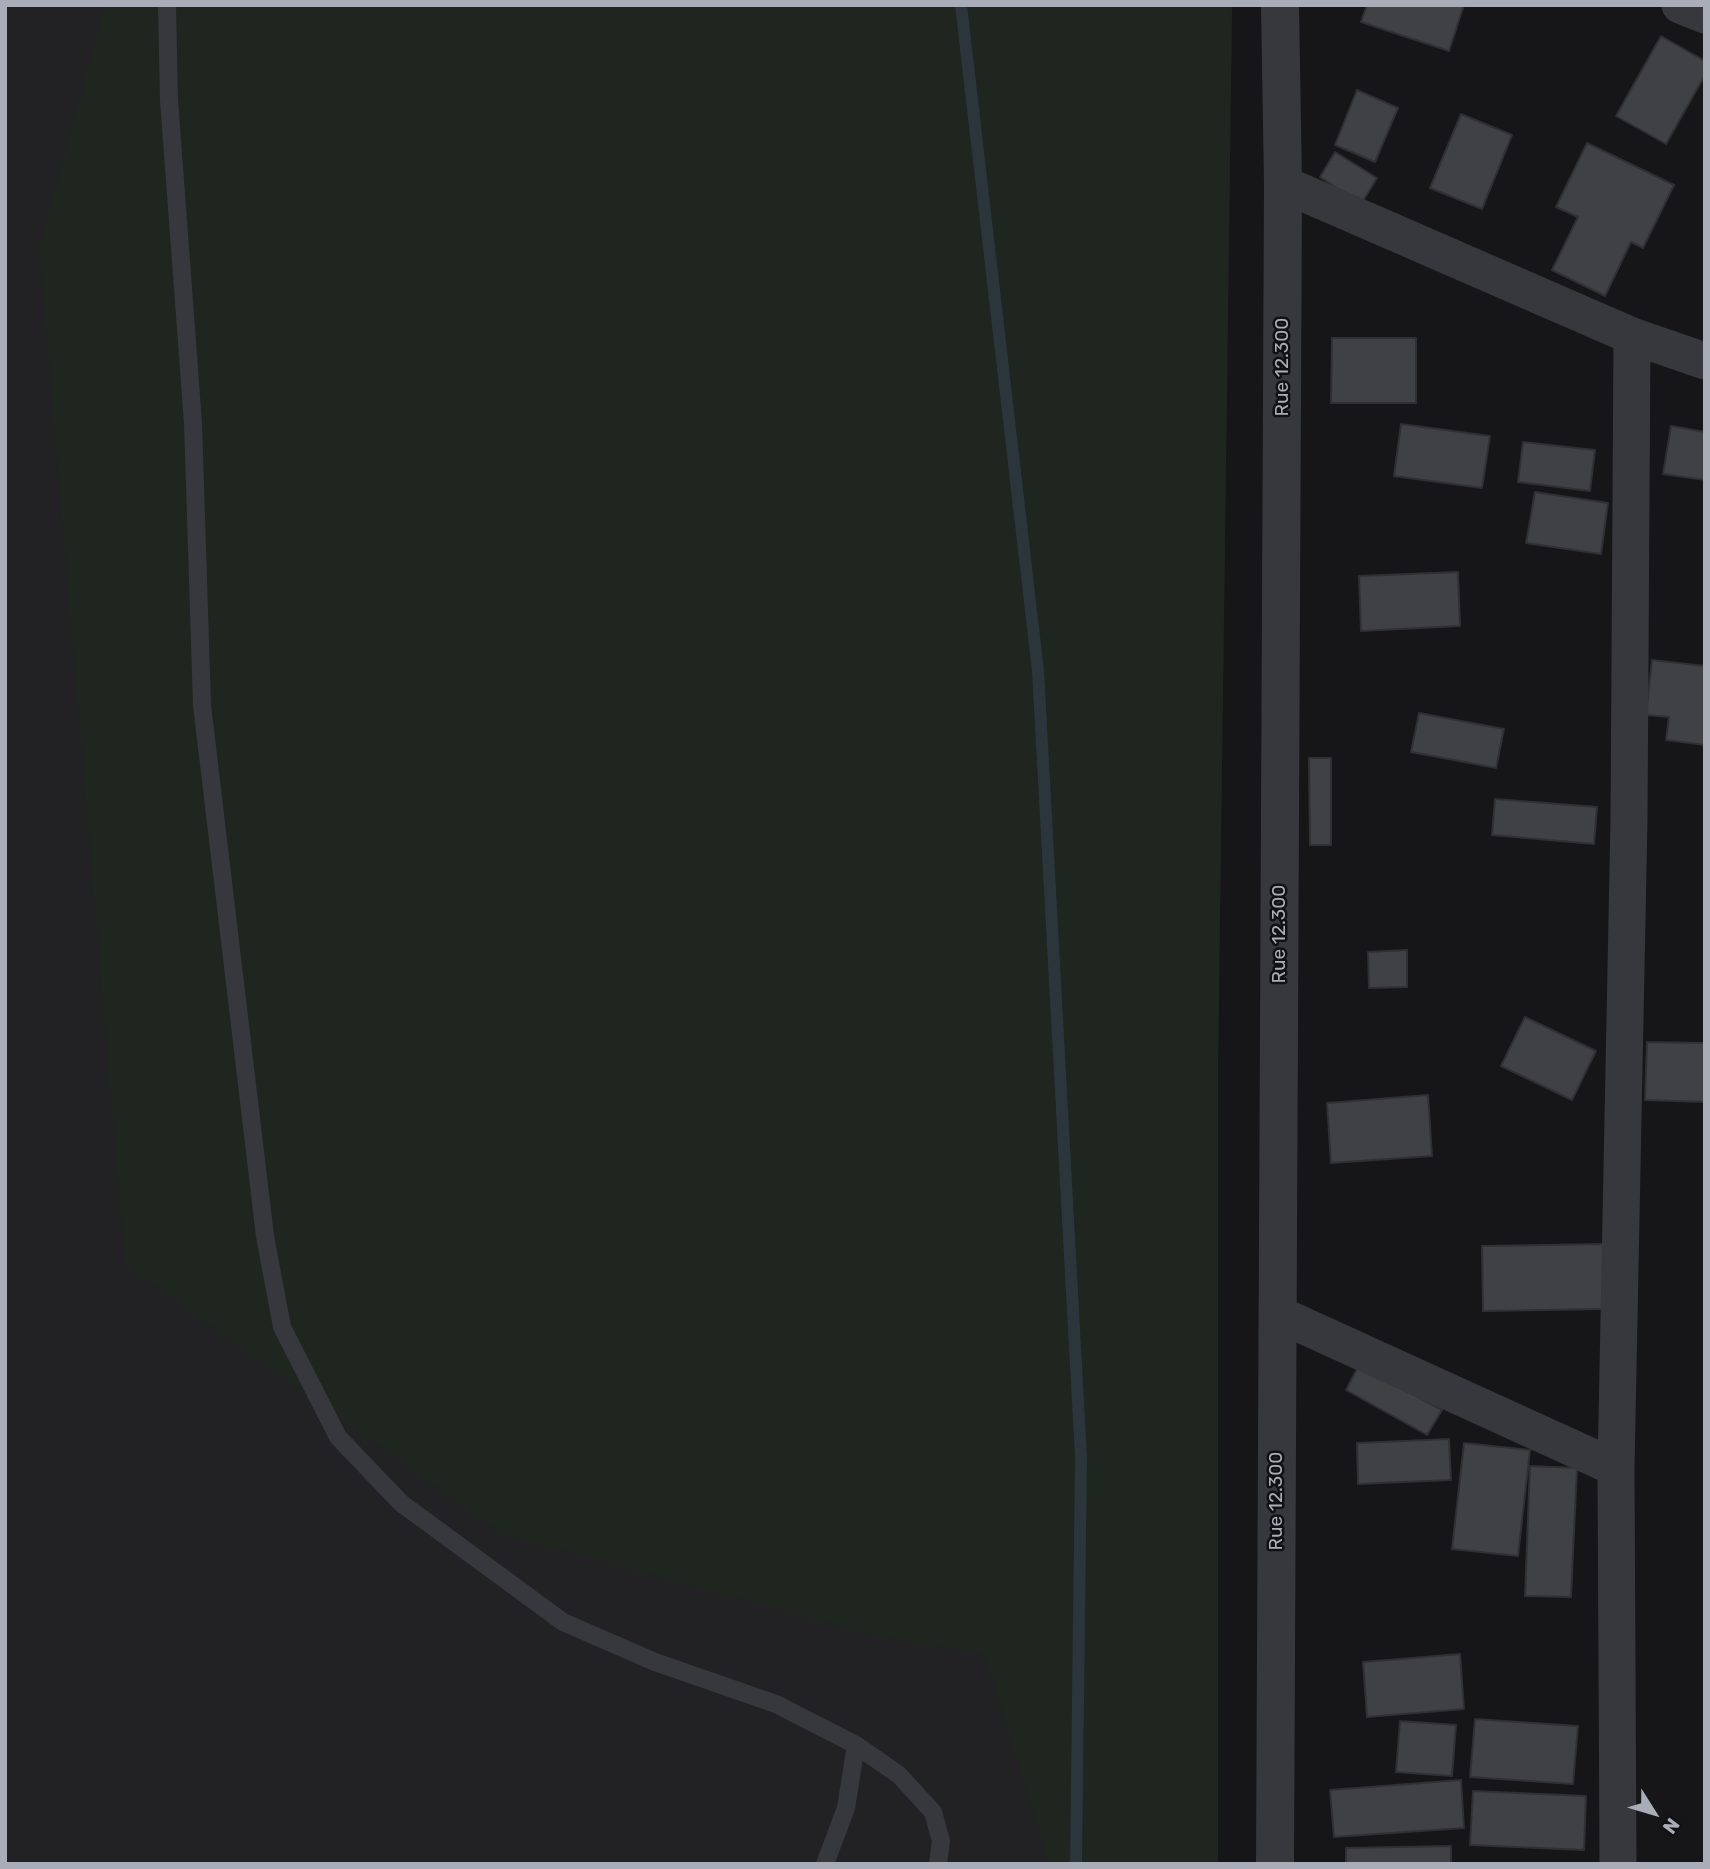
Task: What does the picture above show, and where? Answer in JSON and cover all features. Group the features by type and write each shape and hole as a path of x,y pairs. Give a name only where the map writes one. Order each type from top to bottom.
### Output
{"street":[{"name":"Rue 12.300","path":"1275,1864 1283,184 1280,5"},
{"path":"1283,184 1632,336 1705,361"},
{"path":"1618,1864 1616,1468 1629,832 1632,336"},
{"path":"1278,1314 1616,1468"}],"lane":[{"path":"167,5 169,100 193,423 202,705 265,1236 282,1327 338,1437 401,1503 563,1622 655,1662 776,1704 856,1745 899,1775 933,1812 941,1841 938,1864"},
{"path":"825,1864 846,1808 856,1745"}],"shaded area":[{"path":"5,5 1232,5 1218,1067 1218,1864 5,1864"},
{"path":"105,5 1232,5 1218,1067 1218,1864 1049,1864 985,1655 873,1635 502,1534 125,1264 39,248"}],"building":[{"path":"1367,5 1464,5 1449,51 1361,22"},
{"path":"1661,36 1705,61 1705,75 1666,144 1616,116"},
{"path":"1357,90 1398,108 1375,162 1335,145"},
{"path":"1461,114 1512,135 1482,209 1430,188"},
{"path":"1587,143 1674,185 1643,248 1631,242 1605,296 1552,270 1578,217 1556,207"},
{"path":"1335,152 1377,178 1361,204 1320,177"},
{"path":"1332,338 1416,338 1416,403 1331,403"},
{"path":"1401,424 1490,436 1482,488 1394,476"},
{"path":"1671,426 1705,432 1705,480 1663,474"},
{"path":"1523,442 1595,450 1590,491 1518,482"},
{"path":"1535,492 1608,503 1601,554 1526,543"},
{"path":"1458,572 1460,626 1361,631 1359,576"},
{"path":"1652,660 1705,666 1705,745 1666,740 1669,717 1646,715"},
{"path":"1419,713 1504,729 1496,768 1411,752"},
{"path":"1309,758 1331,758 1331,845 1310,845"},
{"path":"1495,799 1597,807 1594,844 1492,835"},
{"path":"1407,950 1407,987 1369,988 1368,952"},
{"path":"1525,1017 1596,1051 1572,1100 1501,1066"},
{"path":"1647,1042 1705,1043 1705,1102 1645,1100"},
{"path":"1428,1095 1432,1156 1331,1163 1327,1103"},
{"path":"1604,1244 1605,1309 1483,1311 1482,1246"},
{"path":"1359,1365 1442,1410 1427,1435 1346,1390"},
{"path":"1449,1439 1451,1480 1358,1484 1357,1443"},
{"path":"1464,1443 1530,1450 1518,1556 1452,1549"},
{"path":"1530,1466 1577,1468 1571,1597 1525,1596"},
{"path":"1460,1654 1464,1709 1367,1717 1363,1662"},
{"path":"1475,1719 1578,1726 1573,1784 1470,1777"},
{"path":"1400,1721 1456,1725 1452,1776 1396,1772"},
{"path":"1461,1780 1464,1828 1334,1837 1330,1790"},
{"path":"1473,1791 1586,1796 1584,1850 1470,1845"},
{"path":"1451,1846 1451,1864 1346,1864 1346,1848"}],"waterway":[{"path":"961,5 1038,671 1081,1457 1076,1864"}]}
